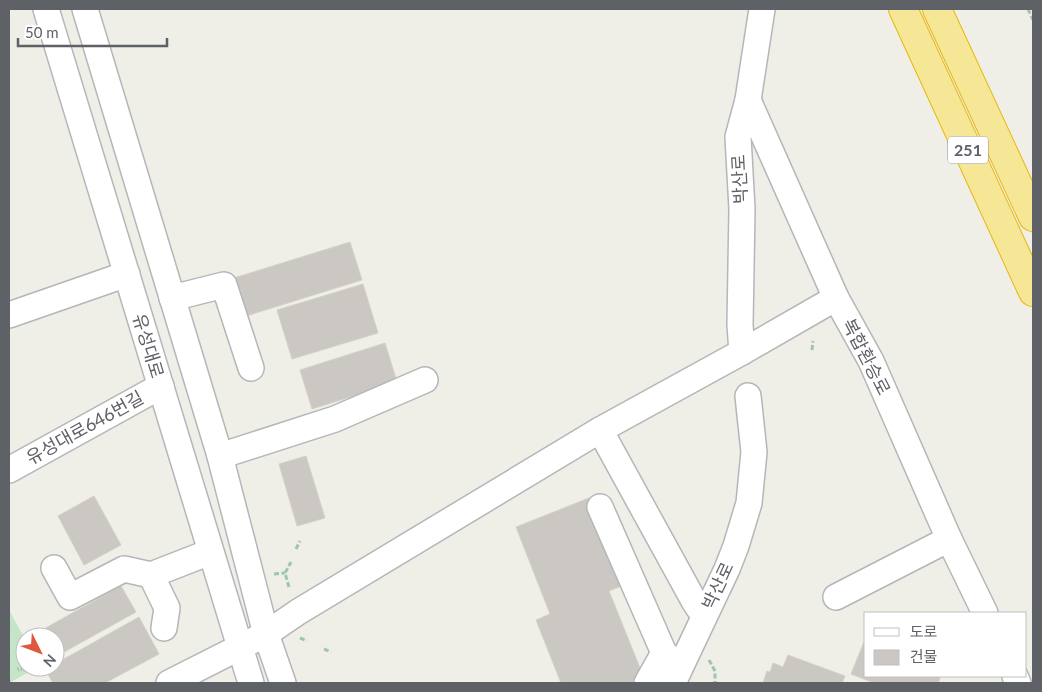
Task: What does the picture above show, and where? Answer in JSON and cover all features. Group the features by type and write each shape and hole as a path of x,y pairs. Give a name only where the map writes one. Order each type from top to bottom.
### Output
{"highway":[{"name":"251","path":"903,9 1033,292"},
{"name":"251","path":"937,9 1033,217"}],"street":[{"name":"유성대로","path":"46,9 251,683"},
{"name":"유성대로","path":"85,9 220,456 266,634 283,683"},
{"name":"박산로","path":"742,352 740,324 742,209 738,137 748,100 762,9"},
{"name":"복합환승로","path":"748,100 836,298 871,361 949,538 985,612"},
{"path":"9,316 127,274"},
{"path":"172,298 224,285 251,368"},
{"path":"169,683 266,634 307,607 600,430 836,298"},
{"path":"220,456 334,419 425,380"},
{"name":"유성대로646번길","path":"9,470 161,386"},
{"name":"박산로","path":"647,683 672,668 704,616 736,546 749,503 754,452 748,396"},
{"path":"600,430 704,616"},
{"path":"600,507 672,668"},
{"path":"836,596 949,538"},
{"path":"54,568 70,597 124,570 151,575 210,552"},
{"path":"151,575 167,608 164,628"}],"path":[{"path":"1028,9 1033,20"},
{"path":"812,350 813,341"},
{"path":"296,549 300,541"},
{"path":"289,588 286,573 291,562"},
{"path":"268,575 286,573"},
{"path":"300,638 307,641"},
{"path":"324,649 331,652"},
{"path":"705,656 715,671 715,683"}],"green space":[{"path":"9,610 18,627 15,627 15,677 20,677 9,683"}],"building":[{"path":"350,242 362,280 246,316 234,278"},
{"path":"363,284 378,333 292,359 277,310"},
{"path":"385,343 397,382 312,409 300,370"},
{"path":"306,456 325,518 297,526 279,464"},
{"path":"94,496 121,545 84,565 58,516"},
{"path":"589,498 624,585 609,591 644,678 631,683 561,683 536,620 550,614 516,527"},
{"path":"121,586 136,612 65,651 65,627 47,627"},
{"path":"139,617 159,654 105,683 53,683 50,677 65,677 65,658"},
{"path":"864,642 864,677 941,677 938,683 874,683 851,674"},
{"path":"788,655 845,676 842,683 763,683 767,671 770,672 773,663 783,667"}]}
